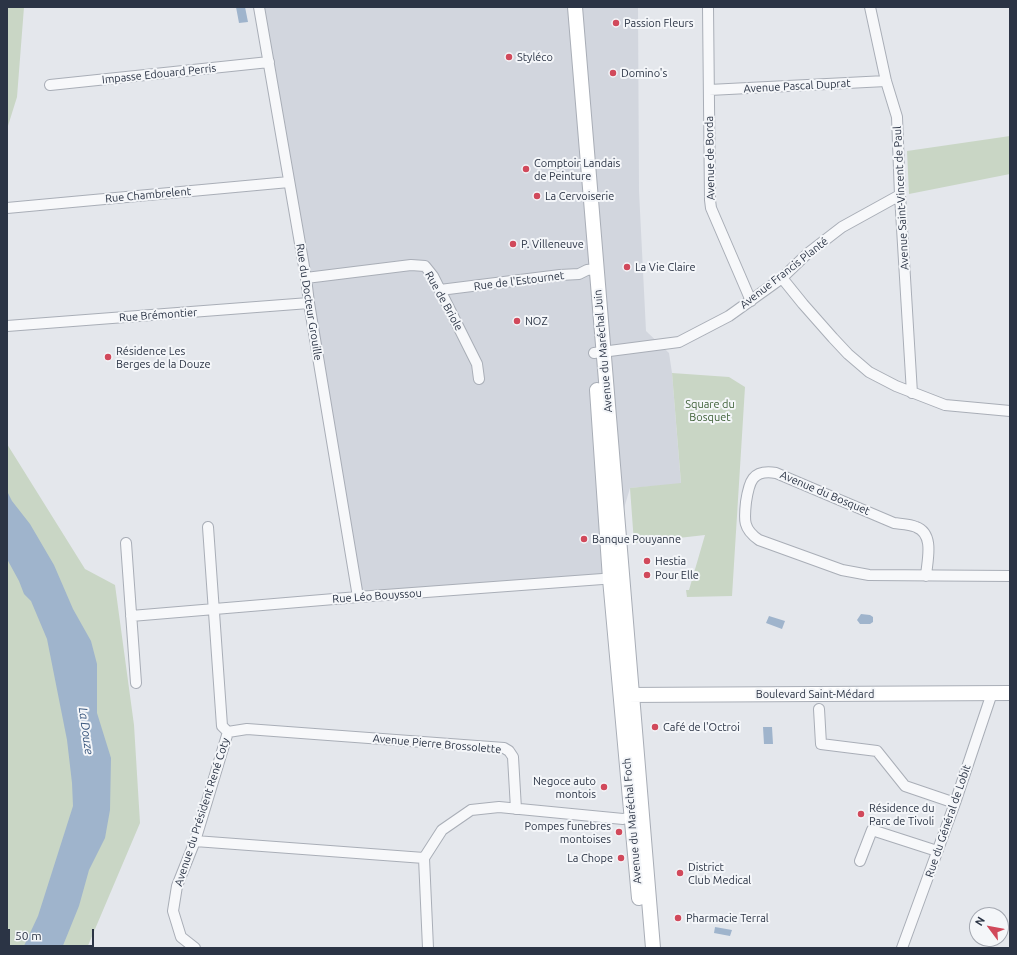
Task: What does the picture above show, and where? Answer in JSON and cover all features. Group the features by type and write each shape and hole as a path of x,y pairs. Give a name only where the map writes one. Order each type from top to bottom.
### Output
{"main road":[{"name":"Avenue du Maréchal Juin","path":"566,7 591,269 626,695"},
{"name":"Avenue du Maréchal Juin","path":"575,7 591,269"},
{"name":"Boulevard Saint-Médard","path":"626,695 1010,693"},
{"name":"Avenue du Maréchal Foch","path":"626,695 637,818 653,948"},
{"name":"Avenue du Maréchal Foch","path":"637,818 644,948"}],"street":[{"name":"Rue du Docteur Grouille","path":"259,7 306,278 358,597"},
{"name":"Avenue de Borda","path":"708,7 710,200 751,300"},
{"name":"Avenue Saint-Vincent de Paul","path":"870,7 886,81 897,117 900,195 912,393"},
{"name":"Impasse Edouard Perris","path":"50,86 269,62"},
{"name":"Avenue Pascal Duprat","path":"709,90 886,81"},
{"name":"Rue Chambrelent","path":"7,208 289,182"},
{"name":"Avenue Francis Planté","path":"598,352 679,342 729,316 782,278 807,254 842,227 900,195"},
{"name":"Rue de Briole","path":"306,278 411,265 425,266 433,276 477,364 479,379"},
{"name":"Rue de l'Estournet","path":"440,290 579,274 591,269"},
{"path":"782,278 848,354 870,372 912,393 946,405 1010,411"},
{"name":"Rue Brémontier","path":"7,326 309,303"},
{"name":"Avenue du Bosquet","path":"926,576 929,546 928,539 920,528 894,523 776,473 770,472 759,474 754,476 751,481 748,487 744,518 748,530 759,540 842,570 869,575 926,576 1010,576"},
{"name":"Avenue du Président René Coty","path":"195,948 181,937 173,911 177,886 195,841 228,732 222,726 208,527"},
{"path":"126,543 136,683"},
{"name":"Rue Léo Bouyssou","path":"131,616 358,597 617,578"},
{"name":"Rue du Général de Lobit","path":"902,948 992,693"},
{"path":"818,709 821,744 878,752 905,786 954,803"},
{"name":"Avenue Pierre Brossolette","path":"228,732 247,728 504,748 513,757 516,809"},
{"path":"428,948 424,858 442,830 471,810 498,807 623,819 637,818"},
{"path":"860,861 872,830 937,851"},
{"path":"195,841 424,858"}],"shaded area":[{"path":"260,7 638,7 639,191 646,331 669,353 681,484 630,488 602,583 359,599"}],"green space":[{"path":"7,7 24,7 17,97 7,129"},
{"path":"1010,136 1010,174 909,194 907,151"},
{"name":"Square du Bosquet","path":"672,373 729,377 745,387 732,596 687,597 686,590 689,590 705,535 634,543 630,488 681,483"},
{"path":"7,444 85,569 115,585 134,725 140,823 87,948 7,948"}],"water":[{"path":"236,7 245,7 248,22 239,23"},
{"name":"La Douze","path":"7,491 12,501 30,524 54,565 73,609 91,641 97,664 97,713 111,758 110,810 105,838 89,870 79,906 62,948 23,948 38,916 73,806 67,740 47,639 31,601 24,594 7,559"},
{"path":"861,614 870,615 873,617 873,622 870,624 860,624 857,620"},
{"path":"769,616 785,621 782,629 766,623"},
{"path":"763,727 772,727 773,744 764,744"},
{"path":"715,927 732,930 730,936 714,933"}],"place":[{"name":"Passion Fleurs","path":"616,23"},
{"name":"Styléco","path":"509,57"},
{"name":"Domino's","path":"613,73"},
{"name":"Comptoir Landais de Peinture","path":"526,169"},
{"name":"La Cervoiserie","path":"537,196"},
{"name":"P. Villeneuve","path":"513,244"},
{"name":"La Vie Claire","path":"627,267"},
{"name":"NOZ","path":"517,321"},
{"name":"Résidence Les Berges de la Douze","path":"108,357"},
{"name":"Banque Pouyanne","path":"584,539"},
{"name":"Hestia","path":"647,561"},
{"name":"Pour Elle","path":"647,575"},
{"name":"Café de l'Octroi","path":"655,727"},
{"name":"Negoce auto montois","path":"604,787"},
{"name":"Résidence du Parc de Tivoli","path":"861,814"},
{"name":"Pompes funebres montoises","path":"619,832"},
{"name":"La Chope","path":"621,858"},
{"name":"District Club Medical","path":"680,873"},
{"name":"Pharmacie Terral","path":"678,918"}]}
